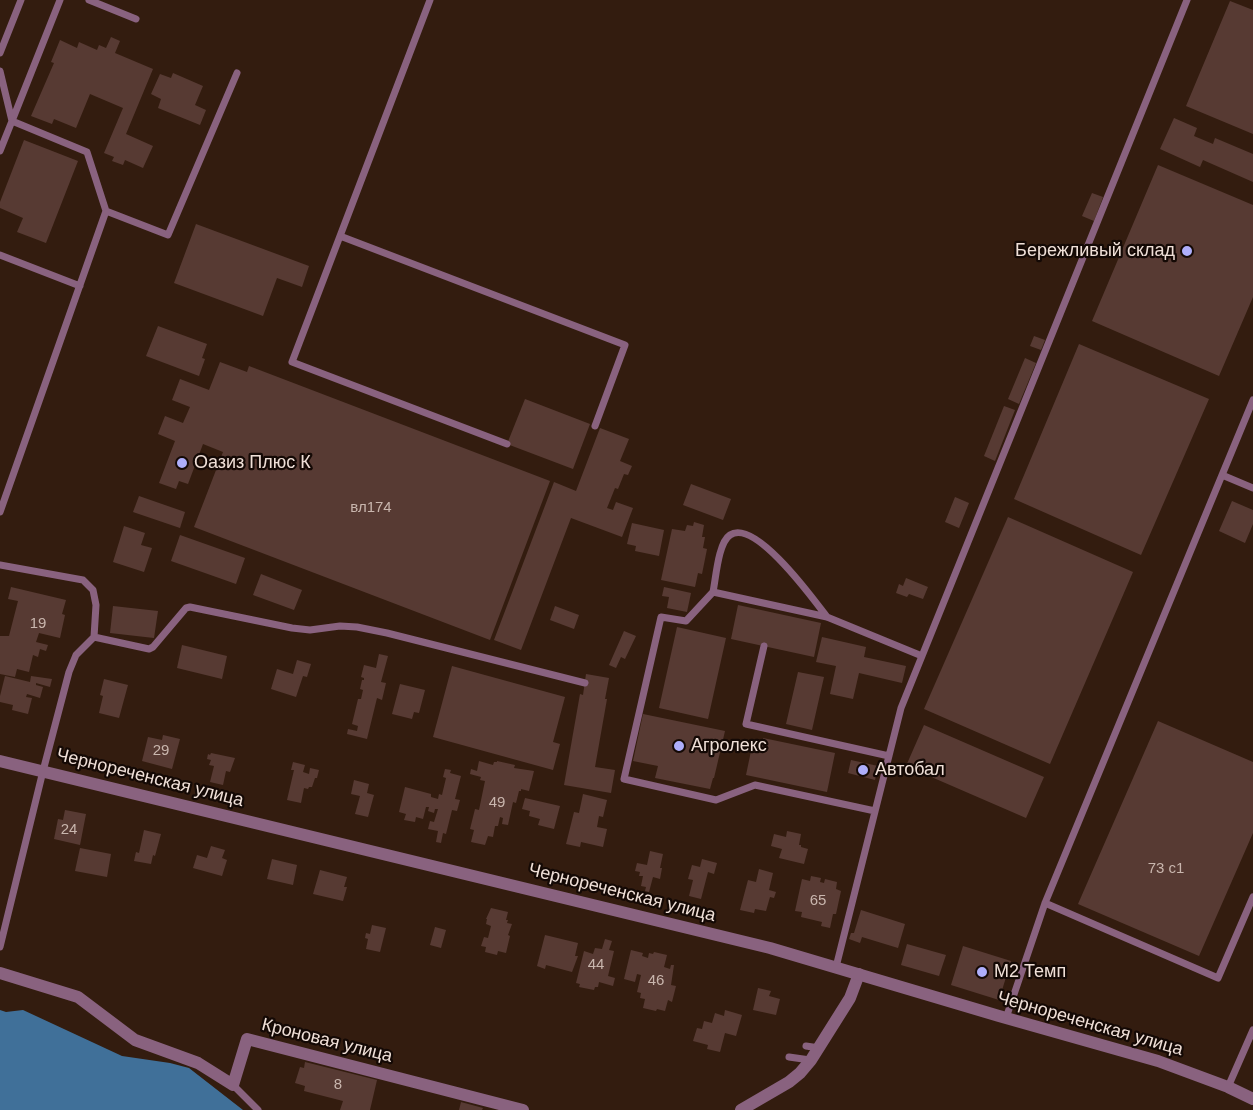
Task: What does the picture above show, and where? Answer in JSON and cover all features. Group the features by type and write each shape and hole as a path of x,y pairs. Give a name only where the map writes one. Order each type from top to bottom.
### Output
{"street":[{"name":"Чернореченская улица","path":"0,760 770,948 1158,1061 1228,1087 1253,1099"},
{"path":"0,973 78,997 135,1040 198,1063 232,1085"},
{"path":"741,1110 789,1082 812,1060 850,998 859,974"},
{"name":"Кроновая улица","path":"232,1085 247,1039 523,1110"}],"lane":[{"path":"0,53 21,0"},
{"path":"0,151 60,0"},
{"path":"89,0 136,19"},
{"path":"430,0 292,362 507,444"},
{"path":"836,967 901,708 1187,0"},
{"path":"0,71 12,121"},
{"path":"106,211 168,235 237,74"},
{"path":"0,512 106,211 87,152 12,121"},
{"path":"340,236 625,345 595,426"},
{"path":"0,255 80,286"},
{"path":"1006,1018 1045,903 1253,400"},
{"path":"1222,475 1253,488"},
{"path":"827,617 790,572 763,544 743,533 730,535 725,540 720,554 713,592 686,621 661,617 624,779 716,800 755,785 876,811"},
{"path":"0,565 83,580 93,590 96,605 94,637 76,655 69,672 0,947"},
{"path":"713,592 827,617 922,656"},
{"path":"94,637 149,649 186,608 190,607 292,628 367,629 585,683"},
{"path":"764,646 746,724 890,756"},
{"path":"1045,903 1218,978 1253,897"},
{"path":"1228,1087 1253,1030"},
{"path":"806,1046 819,1048"},
{"path":"789,1057 812,1060"},
{"path":"232,1085 258,1110"}],"water":[{"path":"0,1010 6,1012 23,1010 122,1056 189,1068 243,1110 0,1110"}],"building":[{"path":"1230,1 1253,10 1253,134 1186,106"},
{"path":"111,37 120,41 115,53 153,69 126,134 153,146 143,168 125,160 123,165 112,161 114,157 104,153 123,108 90,94 76,128 54,119 52,124 31,116 54,63 51,62 60,40 77,48 79,42 97,50 99,45 106,48"},
{"path":"173,73 203,86 195,105 206,110 200,125 158,108 161,99 151,94 160,74 171,78"},
{"path":"1174,118 1197,128 1194,136 1213,144 1215,138 1253,154 1253,182 1203,160 1200,167 1160,149"},
{"path":"24,140 78,161 46,243 17,232 23,218 0,208 0,202"},
{"name":"Бережливый склад","path":"1158,165 1253,205 1253,297 1219,376 1092,321"},
{"path":"1092,193 1103,197 1094,221 1082,216"},
{"path":"196,224 309,266 302,287 277,278 263,316 174,283"},
{"path":"158,326 207,344 199,376 146,356"},
{"path":"1034,336 1045,340 1041,350 1030,346"},
{"path":"1079,344 1209,399 1141,555 1014,499"},
{"path":"1025,358 1036,363 1019,404 1008,399"},
{"path":"220,362 247,372 249,366 550,481 490,640 194,527 223,452 203,444 188,484 179,481 176,489 159,483 175,441 158,434 165,416 183,423 190,407 172,400 180,379 209,390"},
{"path":"525,399 590,424 573,469 507,444"},
{"path":"1004,406 1015,410 995,461 984,456"},
{"path":"600,428 629,439 620,461 632,466 628,475 624,474 618,489 615,488 607,508 613,510 616,502 633,508 622,537 571,518 521,650 494,640 554,482 576,491"},
{"path":"691,484 731,499 723,520 683,505"},
{"path":"139,496 185,512 180,528 133,512"},
{"path":"955,497 969,503 959,528 945,522"},
{"path":"1232,501 1253,510 1253,524 1245,543 1219,531"},
{"path":"1008,517 1133,572 1050,764 924,709"},
{"path":"694,522 704,525 703,548 707,549 702,574 698,573 695,587 661,580 672,529 685,531 687,525 693,526"},
{"path":"632,523 664,530 659,556 635,551 636,546 627,544"},
{"path":"124,526 145,533 141,545 152,548 144,572 113,562"},
{"path":"180,535 245,558 236,584 171,561"},
{"path":"261,574 302,590 294,610 253,595"},
{"path":"906,578 928,587 923,599 909,594 907,597 896,593 899,584 903,586"},
{"path":"11,587 66,600 60,638 39,633 36,642 48,645 46,651 40,649 38,657 33,655 29,672 17,669 15,677 0,674 0,636 9,636 18,601 8,599"},
{"path":"664,587 691,593 687,612 667,608 669,597 662,596"},
{"path":"738,605 821,623 814,657 731,639"},
{"path":"113,606 158,611 154,638 110,633"},
{"path":"555,606 579,615 574,629 550,620"},
{"path":"677,627 726,638 708,719 659,708"},
{"path":"624,631 636,636 625,659 621,657 616,668 609,665"},
{"path":"822,637 866,647 864,657 906,666 902,683 859,673 853,699 830,694 836,666 816,662"},
{"path":"182,645 227,656 222,679 177,668"},
{"path":"379,654 388,656 381,682 386,683 382,700 377,698 367,739 347,734 348,729 357,731 358,726 352,724 358,699 361,699 363,690 360,689 362,680 364,680 361,677 364,665 376,668"},
{"path":"297,660 311,664 307,677 303,676 296,697 271,689 277,669 293,674"},
{"path":"452,666 565,697 553,742 560,744 553,770 433,737"},
{"path":"798,672 824,677 812,730 786,724"},
{"path":"586,674 609,678 595,767 615,770 611,793 564,785 580,694 583,695"},
{"path":"5,676 30,682 31,676 52,679 50,687 36,683 43,687 40,698 27,694 26,697 32,698 28,714 12,710 13,705 0,702"},
{"path":"104,679 128,685 119,718 99,713"},
{"path":"400,684 425,690 419,713 414,712 412,719 392,714"},
{"name":"Агролекс","path":"643,714 725,731 710,789 655,778 658,766 633,761"},
{"path":"1158,721 1253,762 1253,833 1199,956 1078,904"},
{"path":"924,725 1044,777 1026,818 906,766"},
{"path":"163,735 180,739 172,769 142,761 148,737 162,740"},
{"path":"763,738 835,753 827,792 746,775 751,751 759,753"},
{"path":"208,754 235,758 230,772 226,771 223,785 210,782 214,766 209,765 211,760 207,759"},
{"name":"Автобал","path":"851,760 878,766 875,780 848,773"},
{"path":"479,761 493,765 497,761 515,765 514,768 534,771 529,791 521,789 516,803 513,802 508,825 502,824 503,818 500,817 493,837 488,836 485,845 471,842 474,830 470,829 475,809 479,810 485,781 480,780 481,777 470,774 471,769 477,771"},
{"path":"293,762 305,765 303,772 309,774 310,768 319,770 312,787 304,788 301,803 287,800 294,770 291,770"},
{"path":"445,769 461,776 455,799 460,800 457,811 452,810 446,834 443,833 441,843 436,842 438,831 428,829 430,821 434,822 438,809 435,809 434,813 428,811 429,807 426,807 423,819 416,817 415,822 404,820 406,814 399,812 405,787 431,794 431,797 438,799 439,794 442,795 446,778 443,777"},
{"path":"354,780 369,784 367,793 374,795 368,817 355,814 360,796 351,794"},
{"path":"583,794 607,800 603,817 599,816 597,827 607,829 603,847 581,842 580,847 566,844 574,812 579,813"},
{"path":"525,798 560,806 554,829 538,825 540,819 529,816 530,811 522,809"},
{"path":"65,810 86,814 80,845 54,839 58,819 63,820"},
{"path":"144,830 161,834 151,864 134,861 136,852 139,853"},
{"path":"787,831 801,834 799,845 808,849 804,864 779,858 782,849 771,846 774,834 786,837"},
{"path":"211,846 225,850 222,858 227,860 222,876 193,868 197,855 207,858"},
{"path":"80,848 111,854 107,877 75,871"},
{"path":"650,851 663,854 660,879 653,877 649,892 645,891 646,887 641,886 643,876 639,876 640,872 635,871 637,863 647,865"},
{"path":"272,859 297,865 293,885 267,879"},
{"path":"702,859 717,863 714,874 708,872 701,899 689,896 693,880 688,879 692,865 700,867"},
{"path":"759,869 773,873 769,890 776,892 774,898 770,897 766,911 755,909 754,913 740,910 748,880 756,882"},
{"path":"320,870 347,877 343,901 313,894"},
{"path":"811,876 821,878 820,882 824,883 825,879 837,882 836,889 841,891 830,928 821,926 822,922 801,917 802,912 795,911 802,879 810,881"},
{"path":"491,908 508,912 507,923 512,924 506,953 498,951 497,955 485,952 486,947 481,946 484,937 488,938 491,926 486,924 486,919"},
{"path":"861,910 905,924 898,948 862,937 860,943 849,939 851,933 854,933"},
{"path":"372,925 386,928 380,952 366,949 368,939 365,938 366,933 370,934"},
{"path":"435,927 446,930 441,948 430,945"},
{"path":"545,935 578,943 575,956 578,956 572,972 546,965 545,969 537,966"},
{"path":"605,939 612,941 609,950 614,951 608,976 615,978 613,986 599,982 598,987 594,990 579,987 580,984 576,983 584,951 593,954 595,948 602,949"},
{"name":"М2 Темп","path":"907,944 946,955 939,976 901,965"},
{"name":"М2 Темп","path":"963,946 1011,961 999,1000 951,985"},
{"path":"631,950 643,953 642,956 648,958 649,953 654,952 667,955 664,967 670,969 671,965 674,965 671,985 676,986 672,1002 668,1000 665,1011 643,1008 645,999 640,998 641,993 637,992 641,975 637,974 635,982 624,979"},
{"path":"758,988 771,991 769,996 780,999 776,1015 753,1010"},
{"path":"725,1010 742,1015 736,1036 725,1033 720,1052 707,1049 708,1045 693,1041 697,1028 702,1029 704,1021 712,1023 715,1013 724,1016"},
{"path":"305,1062 377,1080 370,1110 340,1110 343,1101 304,1091 305,1086 295,1083 300,1067 304,1068"},
{"path":"461,1102 483,1108 482,1110 459,1110"}],"place":[{"name":"Бережливый склад","path":"1187,251"},
{"name":"Оазиз Плюс К","path":"182,463"},
{"name":"Агролекс","path":"679,746"},
{"name":"Автобал","path":"863,770"},
{"name":"М2 Темп","path":"982,972"}]}
